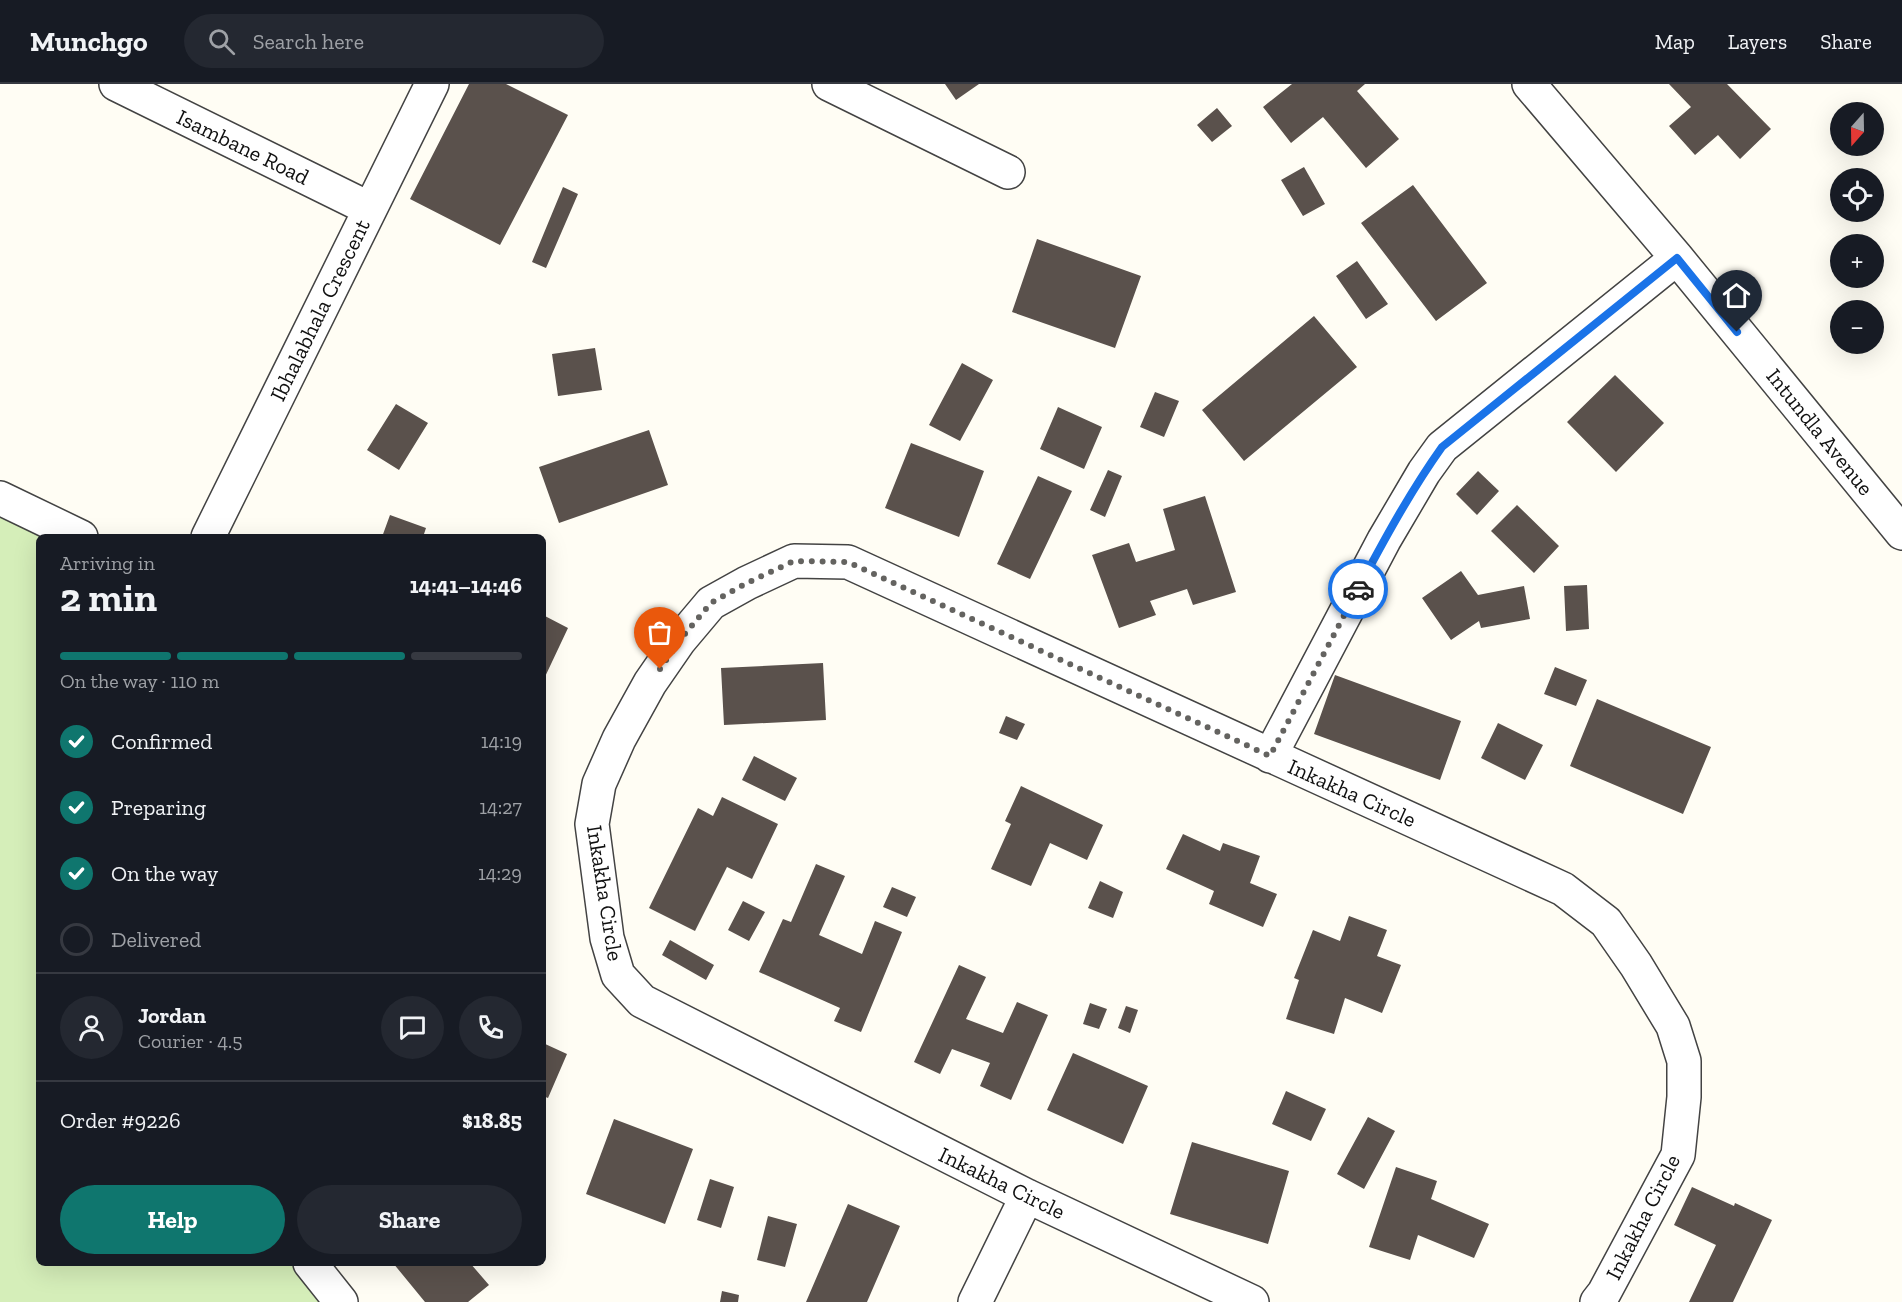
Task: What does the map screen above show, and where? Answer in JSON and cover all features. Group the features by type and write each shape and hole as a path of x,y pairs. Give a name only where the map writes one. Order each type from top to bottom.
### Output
{"street":[{"name":"Isambane Road","path":"116,84 370,209"},
{"name":"Ibhalabhala Crescent","path":"209,534 432,84"},
{"path":"829,84 1008,172"},
{"name":"Intundla Avenue","path":"1529,84 1677,258 1902,533"},
{"path":"1270,756 1384,540 1424,472 1442,447 1677,258"},
{"path":"0,498 75,534"},
{"name":"Inkakha Circle","path":"1252,1302 1027,1196 642,1001 618,975 607,938 592,824 599,784 624,730 656,674 679,641 711,603 794,561 848,562 1563,889 1605,922 1636,964 1673,1026 1684,1061 1684,1097 1678,1155 1597,1302"},
{"path":"975,1302 1027,1196"},
{"path":"311,1266 341,1302"}],"green space":[{"path":"0,511 48,534 36,534 36,1266 301,1266 329,1302 0,1302"}],"building":[{"path":"469,84 506,84 568,115 500,245 410,199"},
{"path":"945,84 979,84 956,100"},
{"path":"1292,84 1365,84 1357,91 1399,139 1366,168 1323,117 1291,143 1263,107"},
{"path":"1669,84 1727,84 1771,129 1740,159 1718,135 1695,155 1669,126 1691,107"},
{"path":"1217,108 1232,126 1212,142 1197,125"},
{"path":"1304,167 1325,204 1303,216 1281,180"},
{"path":"1413,185 1487,283 1436,321 1361,223"},
{"path":"563,187 578,194 546,268 532,262"},
{"path":"1037,239 1141,276 1115,348 1012,312"},
{"path":"1357,261 1388,304 1366,319 1336,276"},
{"path":"1314,316 1357,367 1244,461 1202,410"},
{"path":"595,348 602,390 558,396 552,354"},
{"path":"962,363 993,380 960,441 929,425"},
{"path":"1615,375 1664,423 1616,472 1567,422"},
{"path":"1155,392 1179,401 1164,437 1140,427"},
{"path":"396,404 428,423 399,470 367,450"},
{"path":"1058,407 1102,427 1084,469 1040,449"},
{"path":"649,430 668,485 559,523 539,467"},
{"path":"911,443 984,471 959,537 885,508"},
{"path":"1108,470 1122,476 1105,517 1090,510"},
{"path":"1478,471 1499,491 1477,515 1456,494"},
{"path":"1038,476 1072,491 1030,579 997,564"},
{"path":"1205,496 1236,592 1193,605 1187,589 1150,601 1156,615 1119,628 1092,555 1129,543 1136,562 1175,550 1163,509"},
{"path":"1517,505 1559,546 1534,573 1491,531"},
{"path":"390,515 426,528 424,534 383,534"},
{"path":"1461,571 1478,595 1524,586 1530,619 1481,628 1479,621 1451,640 1422,598"},
{"path":"1587,585 1589,629 1566,631 1564,586"},
{"path":"546,617 568,628 546,675"},
{"path":"823,663 826,720 724,725 721,668"},
{"path":"1555,667 1587,680 1576,706 1544,694"},
{"path":"1335,675 1461,721 1440,780 1314,734"},
{"path":"1597,699 1711,747 1683,814 1570,766"},
{"path":"1006,716 1025,724 1017,740 999,733"},
{"path":"1498,723 1543,745 1525,780 1481,758"},
{"path":"754,756 797,778 785,801 742,780"},
{"path":"1021,786 1103,825 1087,860 1050,843 1031,886 991,869 1011,824 1005,821"},
{"path":"722,797 778,824 752,879 727,867 695,931 649,908 698,808 713,816"},
{"path":"1183,834 1220,851 1223,843 1260,856 1250,883 1277,894 1263,927 1209,904 1214,891 1166,869"},
{"path":"816,864 845,876 819,935 862,954 875,921 902,932 861,1032 834,1021 840,1008 759,972 783,919 791,922"},
{"path":"1100,881 1123,892 1113,918 1088,908"},
{"path":"892,887 916,897 907,917 883,907"},
{"path":"743,901 765,912 749,941 728,930"},
{"path":"1349,916 1387,930 1377,956 1401,965 1382,1013 1345,998 1334,1034 1286,1019 1299,980 1294,978 1313,930 1340,941"},
{"path":"670,940 714,965 706,980 662,955"},
{"path":"959,965 986,977 966,1019 1003,1033 1017,1002 1048,1015 1011,1100 980,1086 990,1063 952,1049 940,1074 914,1062"},
{"path":"1090,1003 1107,1009 1099,1029 1083,1024"},
{"path":"1126,1006 1138,1010 1130,1033 1118,1028"},
{"path":"546,1044 567,1054 548,1098 546,1097"},
{"path":"1073,1053 1148,1086 1123,1144 1047,1110"},
{"path":"1286,1091 1326,1109 1311,1141 1272,1124"},
{"path":"1368,1117 1395,1131 1364,1189 1337,1174"},
{"path":"614,1119 693,1149 665,1224 586,1194"},
{"path":"1192,1142 1289,1171 1268,1244 1170,1214"},
{"path":"1396,1167 1437,1181 1431,1199 1489,1224 1474,1258 1418,1235 1410,1260 1369,1247"},
{"path":"710,1179 734,1187 721,1228 697,1220"},
{"path":"1692,1187 1772,1220 1733,1302 1689,1302 1716,1245 1674,1225"},
{"path":"848,1204 900,1226 867,1302 806,1302"},
{"path":"768,1216 797,1224 785,1267 757,1260"},
{"path":"395,1266 473,1266 489,1285 468,1302 425,1302"},
{"path":"722,1291 739,1295 738,1302 720,1302"}],"way so far":[{"path":"660,669 679,641 711,603 794,561 848,562 1270,756 1358,589"}],"route":[{"path":"1358,589 1424,472 1442,447 1677,258 1737,332"}]}
